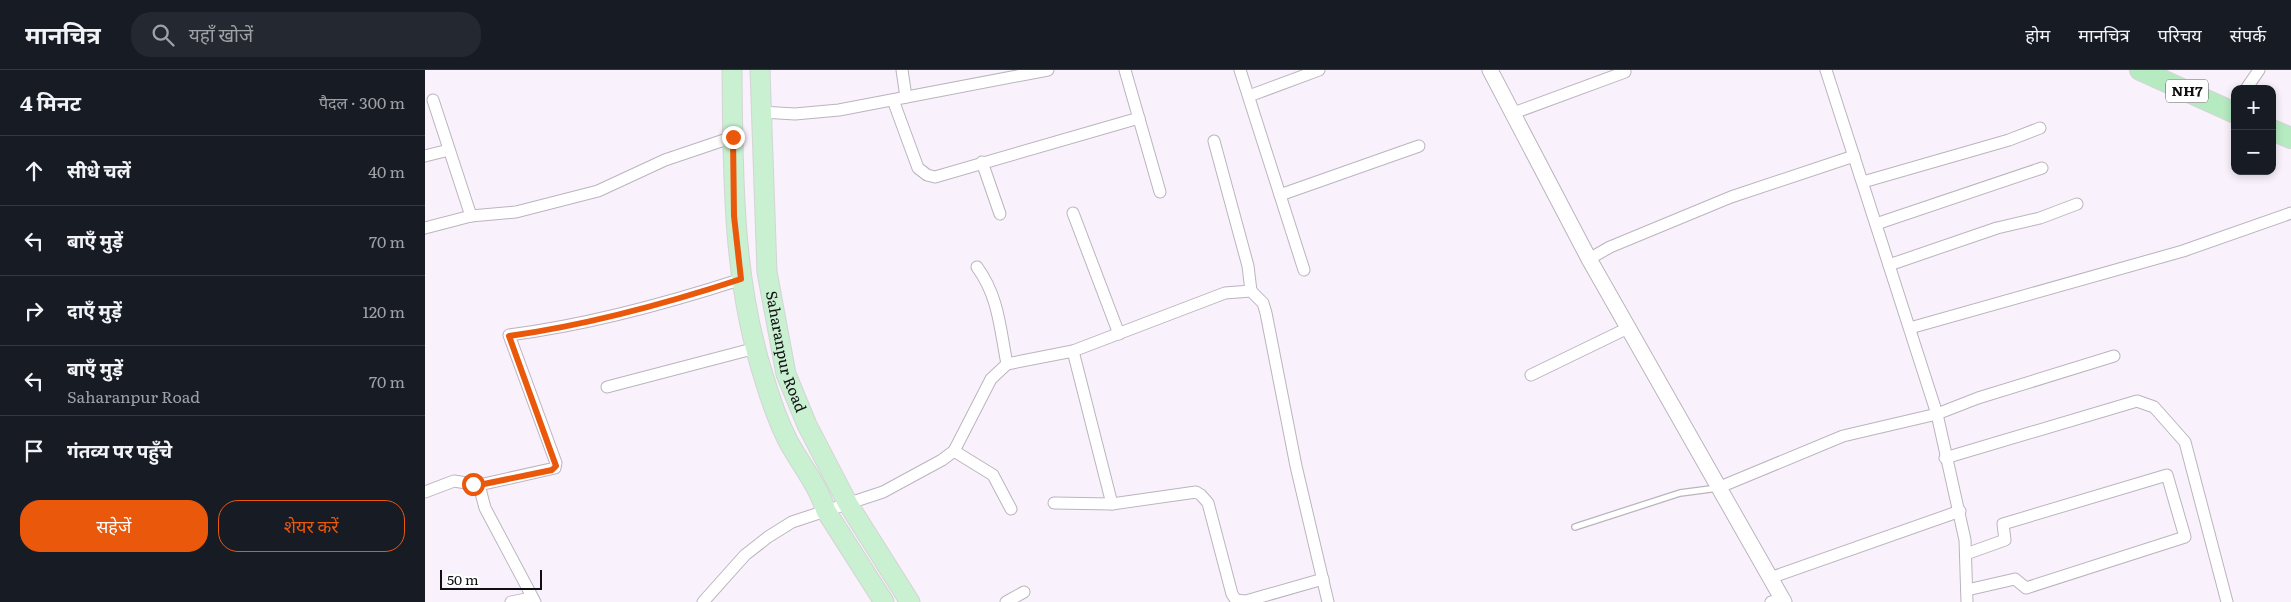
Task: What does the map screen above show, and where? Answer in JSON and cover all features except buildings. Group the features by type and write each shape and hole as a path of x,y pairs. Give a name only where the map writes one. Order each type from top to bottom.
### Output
{"highway":[{"name":"NH7","path":"2140,70 2231,109"},
{"path":"2276,132 2291,138"}],"main road":[{"name":"Saharanpur Road","path":"732,70 734,216 746,308 765,381 788,440 822,497 826,511 884,602"},
{"name":"Saharanpur Road","path":"760,70 767,272 786,374 807,425 848,504 911,602"}],"street":[{"path":"902,70 906,97"},
{"path":"760,112 813,114 893,100 1019,73 1048,70"},
{"path":"1125,70 1160,192"},
{"path":"1240,70 1304,270"},
{"path":"1249,96 1319,70"},
{"path":"1490,70 1511,114 1589,259 1720,487 1770,578 1779,601"},
{"path":"1826,70 1911,328 1937,414 1945,458 1960,511 1966,554 1967,602"},
{"path":"2249,85 2259,70"},
{"path":"1511,114 1625,72"},
{"path":"433,100 471,216"},
{"path":"893,100 917,164 923,173 939,176 1139,118"},
{"path":"1863,182 2009,140 2040,128"},
{"path":"425,228 471,216 516,212 598,191 665,160 733,137"},
{"path":"1213,141 1248,266 1251,291 1263,304 1266,313 1296,466 1328,602"},
{"path":"1280,196 1419,146"},
{"path":"425,156 449,150"},
{"path":"1589,259 1610,247 1731,197 1854,156"},
{"path":"982,162 1000,214"},
{"path":"1876,224 2042,168"},
{"path":"1889,266 1997,228 2040,218 2077,204"},
{"path":"1073,213 1119,334"},
{"path":"1911,328 2183,251 2291,213"},
{"path":"977,267 987,280 996,301 1007,364"},
{"path":"425,492 454,481 479,485 552,470 556,464 509,336 588,323 675,300 741,279"},
{"path":"703,602 745,555 768,537 792,522 883,492 942,460 954,451 991,380 1007,364 1073,351 1225,293 1251,291"},
{"path":"1531,375 1628,328"},
{"path":"607,387 756,348"},
{"path":"1073,351 1112,504"},
{"path":"1720,487 1843,436 1937,414 1978,398 2114,356"},
{"path":"1945,458 2137,401 2147,403 2154,407 2185,442 2227,602"},
{"path":"954,451 993,475 1011,509"},
{"path":"1966,554 2005,540 2003,524 2167,475 2185,537 2026,588 2015,579 1967,590"},
{"path":"479,485 485,508 533,600 511,602"},
{"path":"1054,503 1112,504 1196,492 1201,494 1208,503 1232,594 1240,602 1323,579"},
{"path":"1770,578 1960,511"},
{"path":"1006,602 1024,592"}],"lane":[{"path":"1575,528 1680,493 1720,487"}],"route":[{"path":"473,484 479,485 552,470 556,466 509,336 588,323 675,300 741,279 734,216 733,137"}]}
